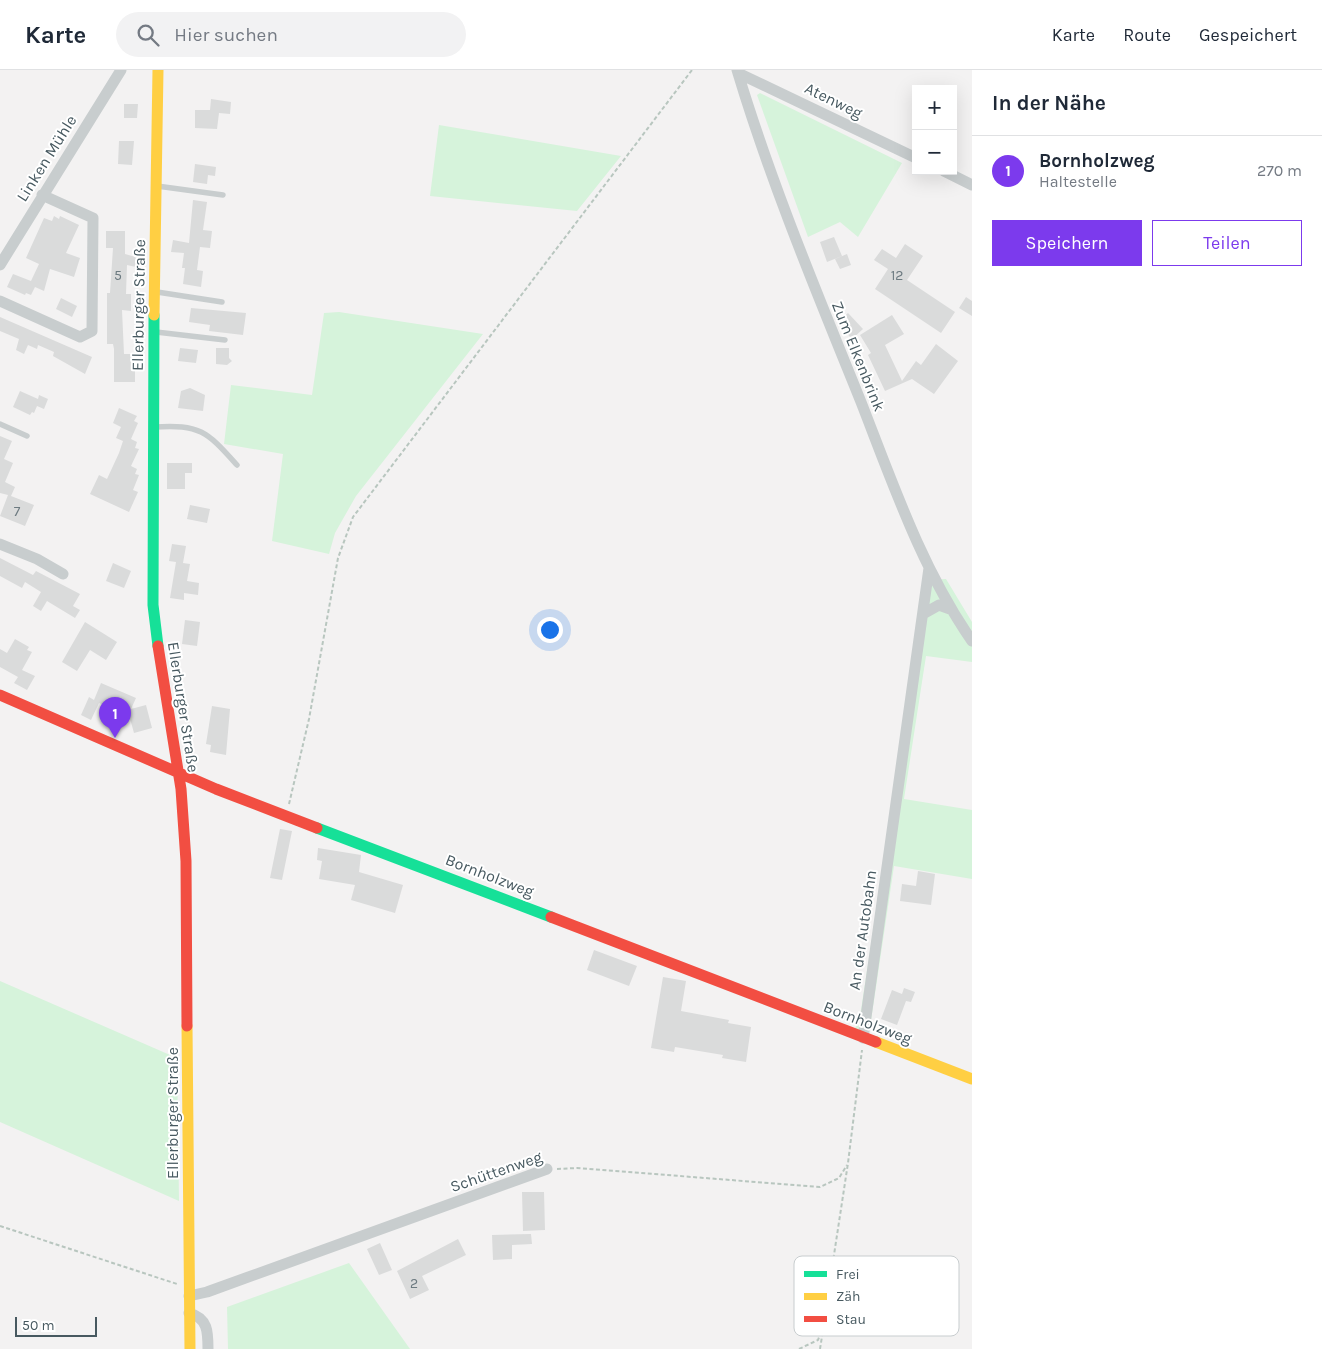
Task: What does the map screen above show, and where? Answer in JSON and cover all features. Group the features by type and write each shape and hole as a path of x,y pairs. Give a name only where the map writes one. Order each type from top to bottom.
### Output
{"street":[{"name":"Linken Mühle","path":"0,264 121,70"},
{"name":"Ellerburger Straße","path":"158,70 152,428 154,628 178,774 186,860 190,1349"},
{"name":"Atenweg","path":"737,71 912,156"},
{"name":"Zum Elkenbrink","path":"737,71 825,316 928,568 950,609 972,641"},
{"path":"952,175 972,185"},
{"path":"0,302 80,337 92,330 93,218 42,195"},
{"path":"0,544 37,559 63,574"},
{"name":"An der Autobahn","path":"863,1038 928,568"},
{"path":"923,614 938,605 950,609"},
{"name":"Bornholzweg","path":"0,695 178,774 552,916 972,1079"},
{"name":"Schüttenweg","path":"189,1291 207,1292 547,1169"},
{"path":"189,1313 198,1316 204,1322 208,1331 208,1349"}],"lane":[{"path":"157,186 223,195"},
{"path":"155,291 222,302"},
{"path":"154,332 225,340"},
{"path":"0,424 27,436"},
{"path":"152,428 176,426 205,432 238,465"}],"path":[{"path":"286,816 309,719 338,558 353,517 692,70"},
{"path":"834,1256 848,1163 863,1038"},
{"name":"Schüttenweg","path":"547,1169 577,1168 814,1187 828,1185 839,1178 848,1163"},
{"path":"0,1226 150,1276 189,1291"},
{"path":"799,1349 818,1340 820,1336"},
{"path":"820,1349 822,1336"}],"green space":[{"path":"760,93 902,163 858,237 840,222 808,237 757,95"},
{"path":"439,125 621,156 577,211 430,196"},
{"path":"339,312 483,334 356,496 335,533 329,554 272,541 283,454 224,444 231,385 312,395 324,313"},
{"path":"946,579 972,622 972,662 926,656 904,799 972,810 972,879 894,866 869,1034 854,1029 859,1023 925,591 925,580"},
{"path":"0,981 177,1058 179,1201 0,1122"},
{"path":"349,1263 410,1349 228,1349 227,1307"}],"building":[{"path":"211,99 231,102 230,114 219,113 217,129 195,128 195,110 210,110"},
{"path":"124,104 138,104 137,118 124,118"},
{"path":"119,141 134,141 132,165 118,164"},
{"path":"195,164 216,167 215,176 208,175 207,184 193,182"},
{"path":"193,200 207,202 203,230 212,231 210,248 200,247 197,270 203,271 201,287 183,284 185,268 182,268 184,253 171,252 173,240 189,243"},
{"path":"54,216 59,219 60,216 79,225 66,253 80,258 74,277 50,269 44,291 35,287 31,295 26,293 25,295 7,287 13,274 31,281 39,264 26,258 44,218 52,221"},
{"path":"106,231 125,231 125,254 139,258 136,267 127,265 126,294 131,294 131,311 122,310 124,354 135,354 135,382 114,382 114,349 113,344 107,344 107,293 110,293 113,248 106,248"},
{"path":"834,237 842,256 827,262 820,242"},
{"path":"905,244 923,256 907,280 955,312 941,333 875,289 888,269 874,260 882,249 896,258"},
{"path":"847,254 851,265 840,269 835,259"},
{"path":"966,297 972,301 972,316 959,308"},
{"path":"61,298 77,306 72,317 56,309"},
{"path":"191,308 246,313 243,335 209,331 210,325 189,322"},
{"path":"848,313 863,329 852,339 841,327 843,325 839,321"},
{"path":"892,315 904,334 885,345 902,381 916,361 921,365 936,344 958,361 934,394 912,379 885,391 868,355 871,353 860,335"},
{"path":"0,317 92,357 85,374 53,356 54,352 38,345 37,349 28,345 24,354 16,350 19,339 0,331"},
{"path":"180,348 198,350 196,363 178,361"},
{"path":"216,348 229,348 229,358 232,361 227,365 216,364"},
{"path":"190,388 205,395 203,411 178,408 181,391"},
{"path":"20,391 38,399 39,395 48,399 44,409 37,406 34,413 32,412 30,415 13,407"},
{"path":"119,408 137,416 134,421 138,423 131,439 137,442 135,448 139,449 131,466 137,469 135,474 139,475 133,490 138,492 129,512 90,494 99,475 107,479 119,453 123,441 116,438 121,427 113,423"},
{"path":"0,436 12,441 4,459 13,463 5,482 15,487 11,496 34,505 25,526 0,516 8,495 0,493"},
{"path":"167,463 192,463 192,473 185,473 185,489 167,489"},
{"path":"190,505 210,509 207,523 187,519"},
{"path":"172,544 186,546 183,563 190,564 187,581 199,583 198,595 184,593 184,600 170,598 176,562 169,561"},
{"path":"0,558 33,575 36,571 80,594 73,606 80,610 75,618 47,601 41,611 33,606 41,592 25,582 22,588 0,576"},
{"path":"113,563 131,571 124,588 106,581"},
{"path":"185,620 200,622 197,646 182,644"},
{"path":"85,622 117,642 106,660 90,650 77,671 62,662"},
{"path":"15,639 29,647 27,650 32,652 22,670 35,676 27,690 14,683 18,677 0,667 0,649 7,653"},
{"path":"101,683 136,698 131,709 146,705 152,728 134,733 129,715 99,703 91,720 81,715 89,697 94,700"},
{"path":"212,706 230,709 226,755 210,752 211,745 206,744"},
{"path":"280,829 292,831 282,880 270,878"},
{"path":"318,848 361,855 359,872 403,885 395,913 351,900 355,885 319,879 322,861 317,860"},
{"path":"918,871 935,874 931,905 900,901 902,884 916,886"},
{"path":"594,950 637,966 629,986 587,970"},
{"path":"663,977 686,981 681,1011 729,1020 728,1023 751,1027 746,1062 722,1058 723,1055 675,1047 674,1052 651,1048"},
{"path":"904,988 915,992 911,1002 906,1001 897,1025 881,1019 892,990 902,994"},
{"path":"522,1192 544,1192 545,1230 523,1231"},
{"path":"531,1234 532,1244 512,1245 512,1259 493,1260 492,1235"},
{"path":"458,1239 466,1255 422,1276 429,1290 410,1299 397,1271"},
{"path":"380,1243 392,1270 379,1275 367,1249"}],"traffic: fast":[{"path":"154,315 153,605 158,646"},
{"path":"317,828 551,917"}],"traffic: slow":[{"path":"154,315 158,70"},
{"path":"187,1026 190,1349"},
{"path":"876,1042 972,1079"}],"traffic: jam":[{"path":"158,646 181,789 186,861 187,1026"},
{"path":"0,695 216,789 317,828"},
{"path":"551,917 876,1042"}],"place":[{"name":"Bornholzweg","path":"115,738"}]}
